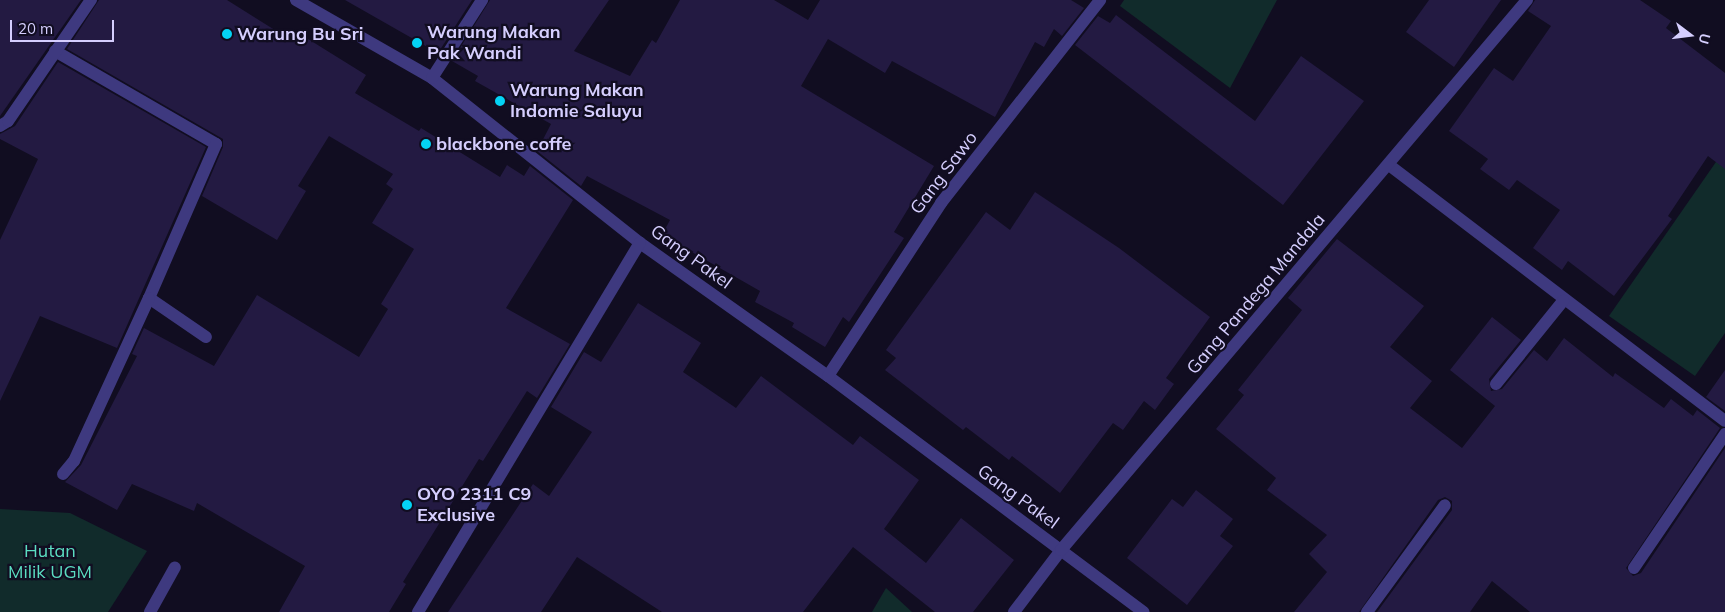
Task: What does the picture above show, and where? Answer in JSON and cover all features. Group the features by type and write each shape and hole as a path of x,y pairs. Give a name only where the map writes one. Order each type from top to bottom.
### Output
{"street":[{"path":"0,126 8,121 91,0"},
{"name":"Gang Pakel","path":"296,0 432,78 640,243 828,376 1144,612"},
{"path":"432,78 482,0"},
{"name":"Gang Sawo","path":"828,376 941,203 1100,0"},
{"name":"Gang Pandega Mandala","path":"1014,612 1061,550 1527,0"},
{"path":"55,51 216,144 149,298 74,461 63,474"},
{"path":"1389,165 1563,301 1725,421"},
{"path":"418,612 640,243"},
{"path":"149,298 206,337"},
{"path":"1496,384 1563,301"},
{"path":"1634,568 1725,434"},
{"path":"1367,612 1445,506"},
{"path":"150,612 175,566"}],"green space":[{"path":"1124,0 1277,0 1230,88 1120,6"},
{"path":"1725,149 1725,333 1695,376 1609,316"},
{"name":"Hutan Milik UGM","path":"0,509 70,513 147,551 108,612 0,612"},
{"path":"886,588 912,612 872,612"}],"building":[{"path":"0,0 81,0 0,116"},
{"path":"99,0 227,0 286,37 292,29 366,75 355,93 419,131 421,128 500,177 507,165 524,176 530,166 573,200 506,308 570,344 537,398 527,391 483,461 479,459 403,582 406,584 389,612 279,612 305,566 197,503 194,511 132,484 117,510 65,482 81,465 137,356 132,354 144,328 214,366 257,295 359,357 388,309 381,304 414,249 372,223 393,189 386,184 393,174 329,136 298,186 306,191 277,240 202,196 223,147 223,139 67,49"},
{"path":"345,0 472,0 438,53"},
{"path":"490,0 609,0 574,51 630,76 652,40 656,43 680,0 774,0 808,20 820,0 1071,0 1084,8 1062,36 1054,29 1044,47 1035,42 995,117 892,61 885,73 828,39 801,86 934,166 894,232 904,238 849,322 843,317 825,347 792,327 794,323 755,302 760,291 662,235 670,220 587,176 581,186 537,151 551,124 475,81 478,76 452,61"},
{"path":"1429,0 1501,0 1454,67 1406,32"},
{"path":"1535,0 1640,0 1671,21 1666,28 1725,73 1725,169 1708,156 1668,216 1672,219 1614,296 1568,261 1562,270 1533,248 1560,210 1517,180 1509,190 1480,169 1488,159 1449,131 1494,68 1513,81 1551,26 1528,11"},
{"path":"1116,15 1255,121 1301,56 1364,101 1283,205 1075,45 1098,16 1110,23"},
{"path":"58,62 206,147 117,348 40,316 0,401 0,240 38,159 0,139 0,134 15,126"},
{"path":"1035,192 1119,248 1210,317 1166,378 1174,384 1155,410 1144,401 1123,430 1113,423 1060,493 1012,456 1009,460 966,427 963,430 885,370 896,358 886,350 986,212 1010,230"},
{"path":"1337,239 1424,306 1390,347 1432,381 1410,408 1462,448 1495,406 1450,370 1492,317 1521,340 1489,379 1491,391 1502,389 1534,350 1547,361 1564,338 1613,377 1615,373 1664,408 1671,399 1693,416 1697,410 1720,428 1626,568 1633,576 1641,573 1725,448 1725,612 1530,612 1492,581 1470,612 1377,612 1452,510 1452,501 1445,497 1438,500 1359,612 1294,612 1327,572 1309,554 1327,535 1267,490 1276,478 1216,429 1244,395 1238,390 1302,310 1288,298"},
{"path":"638,303 701,343 683,372 736,408 761,376 853,445 860,436 919,480 884,529 926,563 961,518 1014,560 973,612 935,612 853,547 803,612 662,612 577,557 541,612 448,612 533,484 549,496 592,432 551,407 584,352 601,362"},
{"path":"1725,370 1725,411 1706,397"},
{"path":"1196,490 1233,519 1220,536 1233,546 1187,605 1127,558 1172,499 1183,507"}],"place":[{"name":"Warung Bu Sri","path":"227,34"},
{"name":"Warung Makan Pak Wandi","path":"417,43"},
{"name":"Warung Makan Indomie Saluyu","path":"500,101"},
{"name":"blackbone coffe","path":"426,144"},
{"name":"OYO 2311 C9 Exclusive","path":"407,505"}]}
